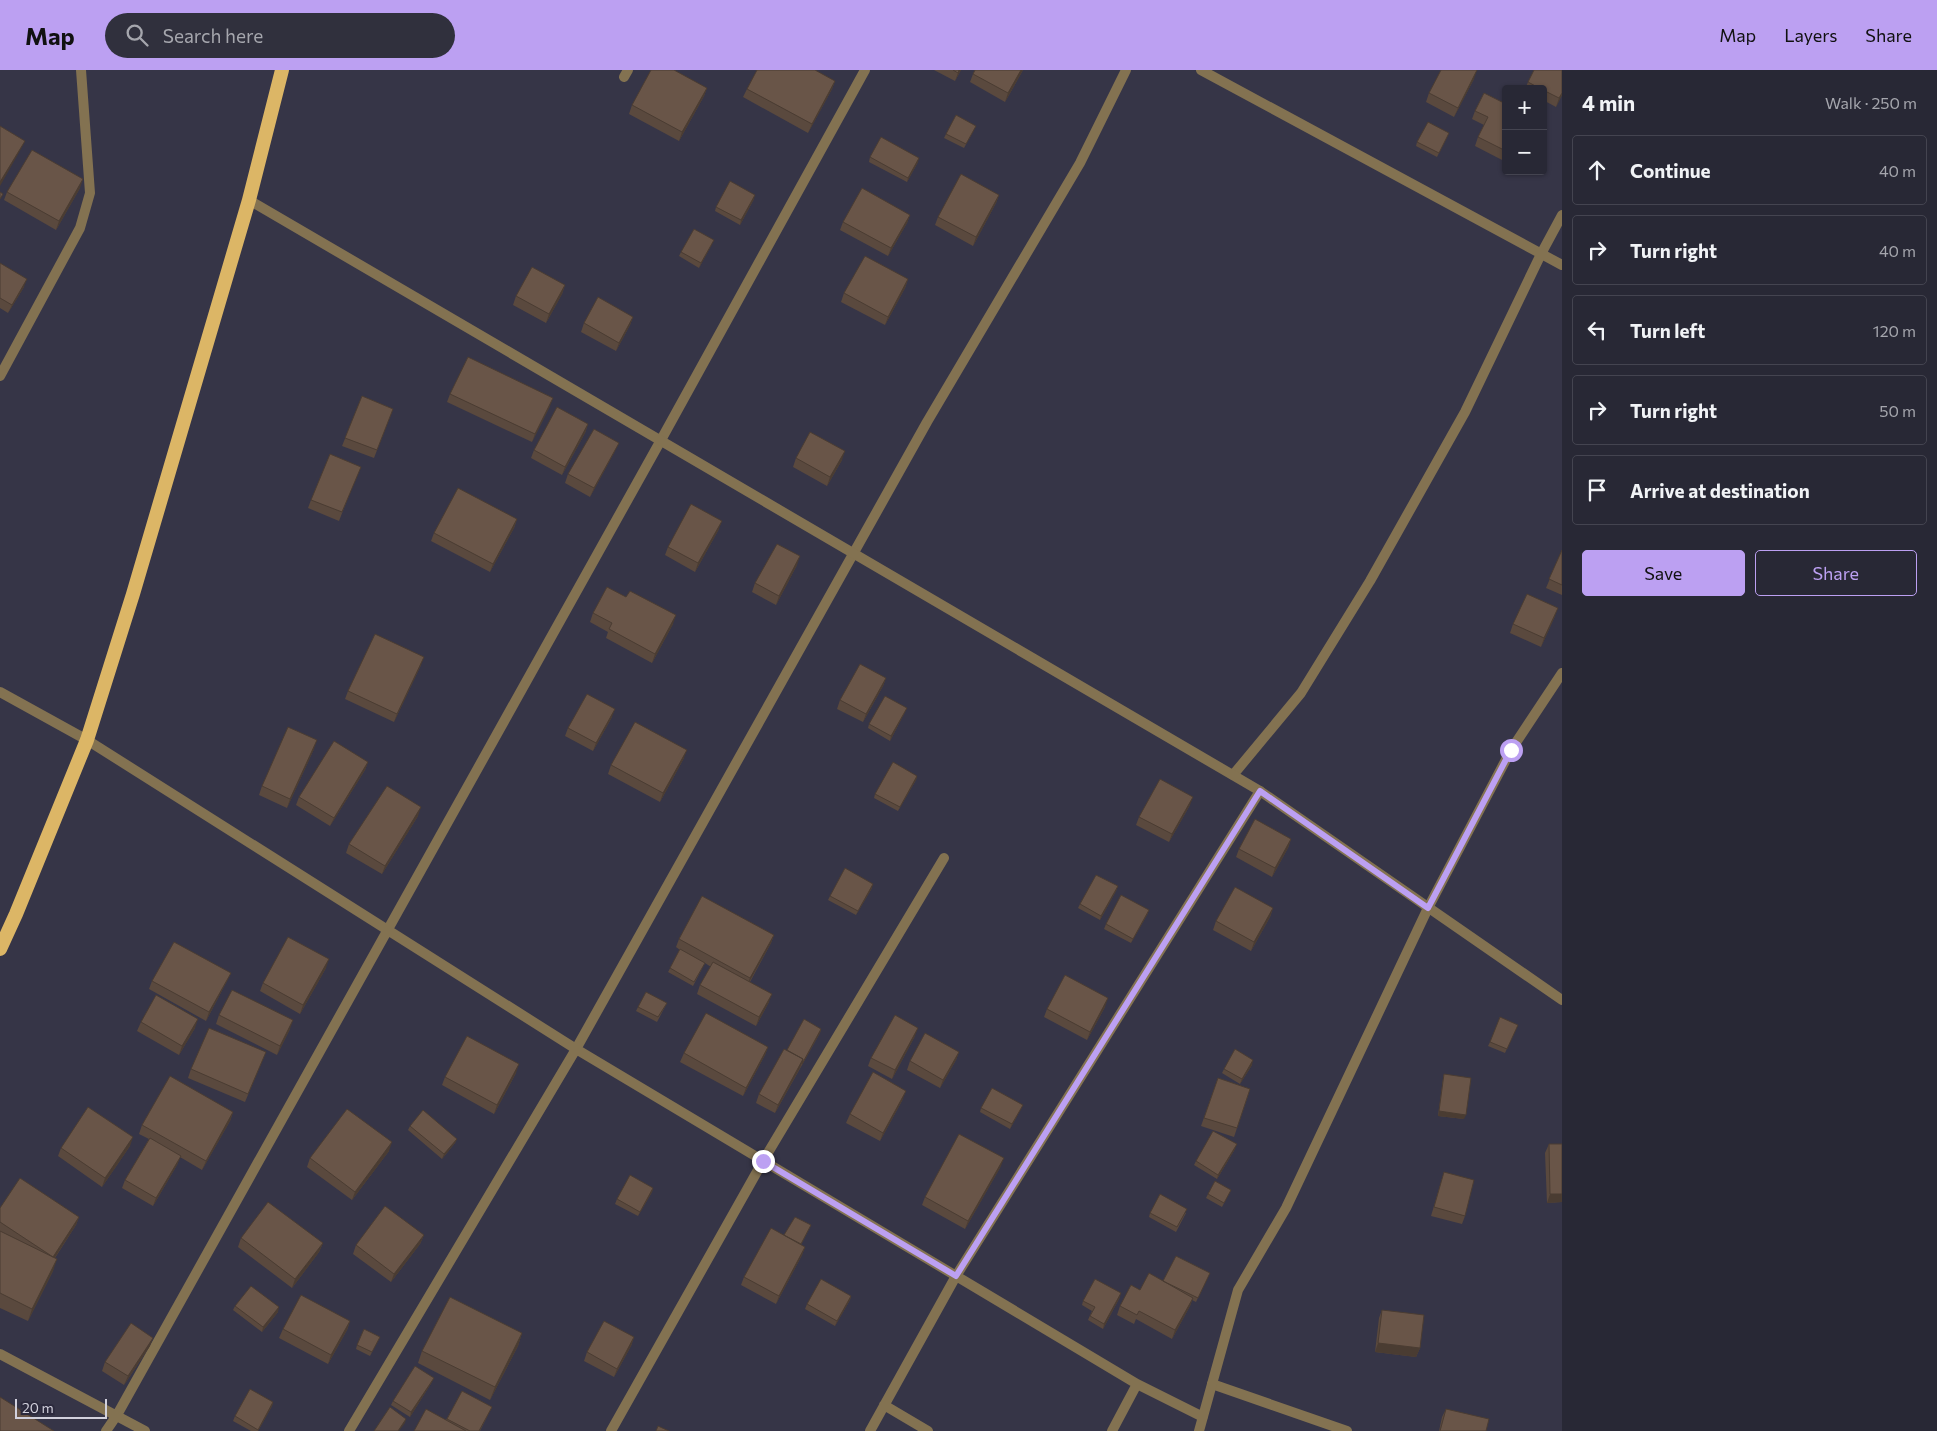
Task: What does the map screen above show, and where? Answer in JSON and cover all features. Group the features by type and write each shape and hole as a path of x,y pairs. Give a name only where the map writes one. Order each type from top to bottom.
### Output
{"highway":[{"path":"0,949 20,906 87,740 133,594 249,200 282,70"}],"street":[{"path":"0,376 80,228 90,193 81,70"},
{"path":"106,1431 117,1415 661,440 865,70"},
{"path":"349,1431 576,1049 927,422 1080,163 1126,70"},
{"path":"1201,70 1562,265"},
{"path":"249,200 1234,775 1260,791 1562,1000"},
{"path":"1234,775 1301,693 1370,581 1464,412 1562,215"},
{"path":"1199,1431 1238,1290 1286,1208 1428,908 1511,750 1562,673"},
{"path":"0,692 87,740 576,1049 1137,1384 1203,1417"},
{"path":"870,1431 956,1276 1260,791"},
{"path":"612,1431 763,1161 944,858"},
{"path":"0,1354 145,1431"},
{"path":"1112,1431 1137,1384"},
{"path":"1212,1384 1346,1431"},
{"path":"884,1406 928,1431"}],"building":[{"path":"651,70 674,70 707,88 682,132 632,105"},
{"path":"757,70 815,70 835,81 812,124 747,89"},
{"path":"975,70 1021,70 1008,93 973,74"},
{"path":"1441,70 1477,70 1458,108 1429,93"},
{"path":"1534,70 1562,70 1562,93 1559,98 1547,92 1547,85 1534,85 1528,82"},
{"path":"1484,93 1502,102 1502,149 1478,137 1488,117 1475,111"},
{"path":"956,115 976,126 966,144 946,134"},
{"path":"1428,122 1449,133 1439,153 1417,142"},
{"path":"0,126 25,141 0,182"},
{"path":"881,137 919,158 908,178 870,157"},
{"path":"32,150 83,179 59,221 7,192"},
{"path":"961,174 999,195 976,237 938,217"},
{"path":"730,181 755,195 741,220 716,207"},
{"path":"862,188 910,215 891,248 843,222"},
{"path":"694,229 714,240 701,263 681,252"},
{"path":"865,256 908,279 888,317 844,293"},
{"path":"0,263 27,279 12,305 0,298"},
{"path":"532,267 565,285 549,314 516,296"},
{"path":"598,297 633,317 619,343 584,323"},
{"path":"468,357 553,398 535,434 450,394"},
{"path":"362,396 393,409 377,450 345,438"},
{"path":"557,407 588,424 565,467 534,450"},
{"path":"594,429 619,443 594,488 568,474"},
{"path":"810,432 845,451 830,477 796,458"},
{"path":"330,454 361,467 342,512 311,500"},
{"path":"458,488 517,519 493,564 434,533"},
{"path":"691,504 722,521 698,563 668,547"},
{"path":"777,544 800,556 779,596 755,583"},
{"path":"1562,550 1562,585 1549,579"},
{"path":"607,587 626,597 630,591 676,615 655,654 609,629 612,623 593,613"},
{"path":"1527,594 1558,608 1544,638 1513,624"},
{"path":"375,634 424,657 397,714 348,691"},
{"path":"860,664 886,678 866,714 840,700"},
{"path":"587,694 615,709 596,743 568,728"},
{"path":"885,696 907,708 891,736 869,724"},
{"path":"635,722 687,750 663,793 611,765"},
{"path":"288,727 317,740 290,799 262,786"},
{"path":"334,741 368,762 334,818 299,797"},
{"path":"893,762 917,776 900,807 875,794"},
{"path":"1160,779 1193,797 1172,834 1139,817"},
{"path":"387,786 421,807 385,866 349,844"},
{"path":"1255,819 1291,839 1275,868 1239,849"},
{"path":"845,868 873,884 858,911 830,896"},
{"path":"1096,875 1118,886 1101,916 1080,904"},
{"path":"1235,887 1273,908 1254,942 1216,921"},
{"path":"1121,895 1149,910 1133,939 1106,924"},
{"path":"702,896 774,935 750,978 679,939"},
{"path":"288,937 329,959 303,1005 263,983"},
{"path":"174,942 231,973 209,1012 152,981"},
{"path":"680,949 705,963 694,982 670,968"},
{"path":"713,962 772,994 759,1017 700,985"},
{"path":"1065,975 1108,998 1090,1032 1047,1009"},
{"path":"232,990 293,1020 280,1046 219,1015"},
{"path":"646,992 667,1003 658,1017 638,1007"},
{"path":"156,995 198,1019 182,1046 141,1022"},
{"path":"706,1013 768,1047 746,1088 684,1053"},
{"path":"895,1015 918,1028 895,1070 871,1058"},
{"path":"1500,1017 1518,1025 1507,1049 1490,1042"},
{"path":"804,1019 821,1029 802,1064 803,1059 787,1050"},
{"path":"209,1028 266,1052 248,1094 191,1069"},
{"path":"925,1033 959,1052 943,1080 910,1061"},
{"path":"467,1036 519,1064 497,1105 445,1077"},
{"path":"784,1049 803,1059 778,1105 759,1094"},
{"path":"1235,1049 1253,1060 1242,1079 1224,1069"},
{"path":"873,1072 906,1091 883,1133 850,1114"},
{"path":"1444,1074 1471,1078 1466,1115 1439,1111"},
{"path":"170,1076 233,1112 206,1161 142,1125"},
{"path":"1218,1078 1250,1089 1237,1128 1204,1118"},
{"path":"992,1088 1023,1105 1012,1124 981,1108"},
{"path":"88,1107 133,1137 105,1178 61,1148"},
{"path":"347,1109 392,1142 355,1192 310,1158"},
{"path":"423,1110 457,1139 444,1154 410,1126"},
{"path":"1213,1131 1237,1144 1218,1175 1196,1161"},
{"path":"959,1134 1004,1158 968,1221 925,1197"},
{"path":"150,1138 181,1156 156,1198 125,1180"},
{"path":"1549,1144 1562,1144 1562,1194 1550,1194"},
{"path":"1444,1172 1474,1180 1465,1216 1434,1207"},
{"path":"630,1175 653,1188 640,1212 617,1199"},
{"path":"20,1178 79,1217 53,1257 0,1222 0,1208"},
{"path":"1215,1181 1231,1190 1224,1203 1208,1194"},
{"path":"1160,1194 1187,1209 1177,1227 1150,1213"},
{"path":"268,1202 323,1243 295,1279 241,1238"},
{"path":"385,1206 424,1235 394,1274 356,1245"},
{"path":"795,1217 811,1225 801,1244 784,1235"},
{"path":"771,1228 805,1247 779,1296 744,1277"},
{"path":"0,1231 57,1259 32,1309 0,1293"},
{"path":"1176,1256 1210,1273 1198,1298 1163,1281"},
{"path":"1149,1273 1193,1298 1175,1330 1139,1311 1137,1315 1120,1306 1131,1285 1140,1290"},
{"path":"821,1279 851,1296 837,1321 807,1304"},
{"path":"1095,1279 1121,1293 1104,1324 1090,1316 1095,1307 1083,1301"},
{"path":"251,1286 279,1307 263,1327 235,1306"},
{"path":"301,1295 350,1321 331,1355 283,1329"},
{"path":"450,1297 522,1333 495,1387 422,1351"},
{"path":"1382,1310 1424,1315 1420,1348 1378,1343"},
{"path":"604,1321 634,1337 617,1369 587,1352"},
{"path":"131,1323 153,1338 128,1376 105,1362"},
{"path":"364,1329 380,1337 372,1352 357,1345"},
{"path":"415,1366 434,1378 411,1412 393,1401"},
{"path":"250,1389 273,1402 258,1430 235,1416"},
{"path":"462,1391 492,1407 479,1431 470,1431 447,1419"},
{"path":"0,1397 54,1431 0,1431"},
{"path":"390,1407 406,1419 398,1431 374,1431"},
{"path":"426,1409 466,1431 414,1431"},
{"path":"1446,1409 1489,1419 1486,1431 1440,1431"},
{"path":"658,1426 669,1431 656,1431"}],"route":[{"path":"763,1161 956,1276 1260,791 1428,908 1511,750"}]}
